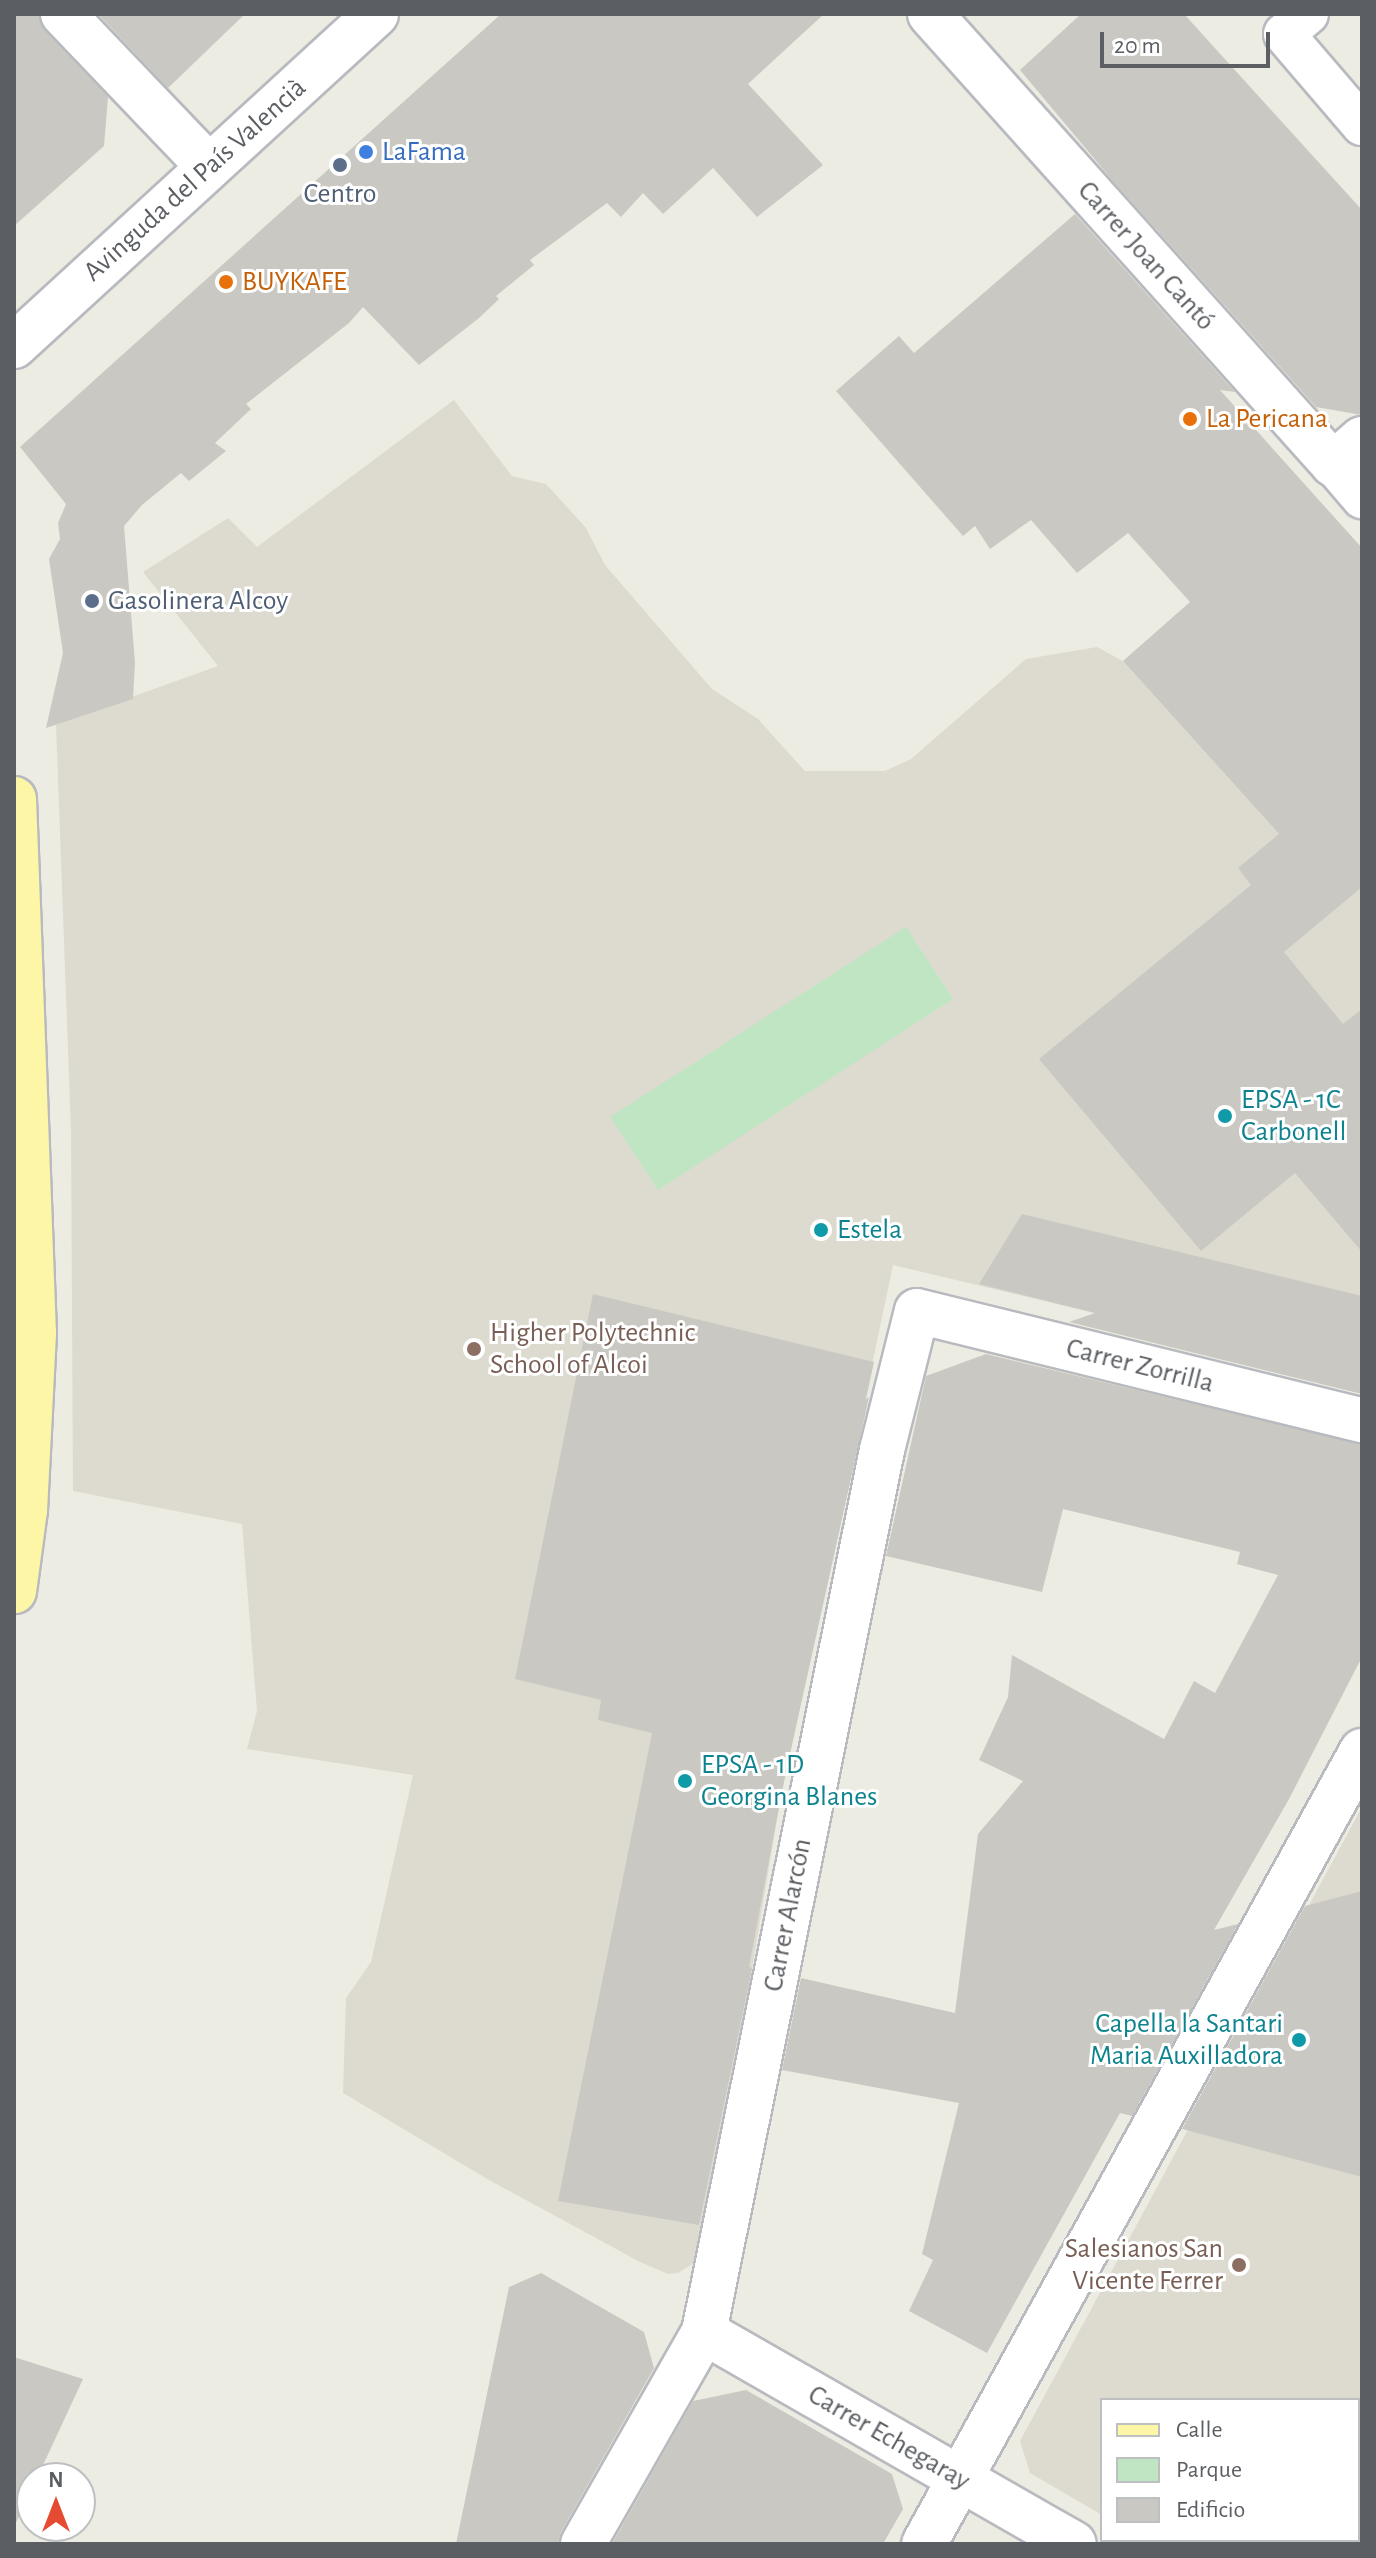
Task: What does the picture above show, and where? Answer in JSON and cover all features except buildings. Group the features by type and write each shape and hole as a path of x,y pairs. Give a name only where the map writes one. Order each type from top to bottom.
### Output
{"main road":[{"path":"14,799 34,1381 25,1510 14,1591"}],"street":[{"path":"63,14 209,167"},
{"name":"Avinguda del País Valencià","path":"14,346 376,14"},
{"name":"Carrer Joan Cantó","path":"930,14 1348,452 1362,498"},
{"path":"1308,14 1284,34 1362,125"},
{"name":"Carrer Zorrilla","path":"917,1311 1362,1420"},
{"name":"Carrer Alarcón","path":"583,2544 704,2332 882,1450 917,1311"},
{"path":"924,2544 1362,1751"},
{"name":"Carrer Echegaray","path":"704,2332 1074,2544"}],"shaded area":[{"name":"Higher Polytechnic School of Alcoi","path":"454,400 512,476 546,484 586,528 605,565 712,689 758,719 805,771 885,771 911,759 1026,659 1097,647 1123,661 1279,834 1362,760 1362,1377 893,1265 779,1807 704,2257 678,2273 668,2274 640,2262 489,2180 343,2093 346,1998 371,1962 413,1775 247,1749 257,1711 242,1524 73,1491 71,1131 56,724 218,666 143,572 228,518 257,547"},
{"name":"Salesianos San Vicente Ferrer","path":"1362,1807 1362,2501 1360,2504 1360,2398 1100,2398 1100,2514 1030,2473 1020,2441"},
{"path":"1148,2542 1338,2542 1337,2544"}],"green space":[{"path":"906,927 953,999 658,1190 610,1117"}],"place":[{"name":"LaFama","path":"366,152"},
{"name":"Centro","path":"340,165"},
{"name":"BUYKAFE","path":"226,282"},
{"name":"La Pericana","path":"1190,419"},
{"name":"Gasolinera Alcoy","path":"92,601"},
{"name":"EPSA - 1C Carbonell","path":"1225,1116"},
{"name":"Estela","path":"821,1230"},
{"name":"Higher Polytechnic School of Alcoi","path":"474,1349"},
{"name":"EPSA - 1D Georgina Blanes","path":"685,1781"},
{"name":"Capella la Santari Maria Auxilladora","path":"1299,2040"},
{"name":"Salesianos San Vicente Ferrer","path":"1239,2265"}]}
